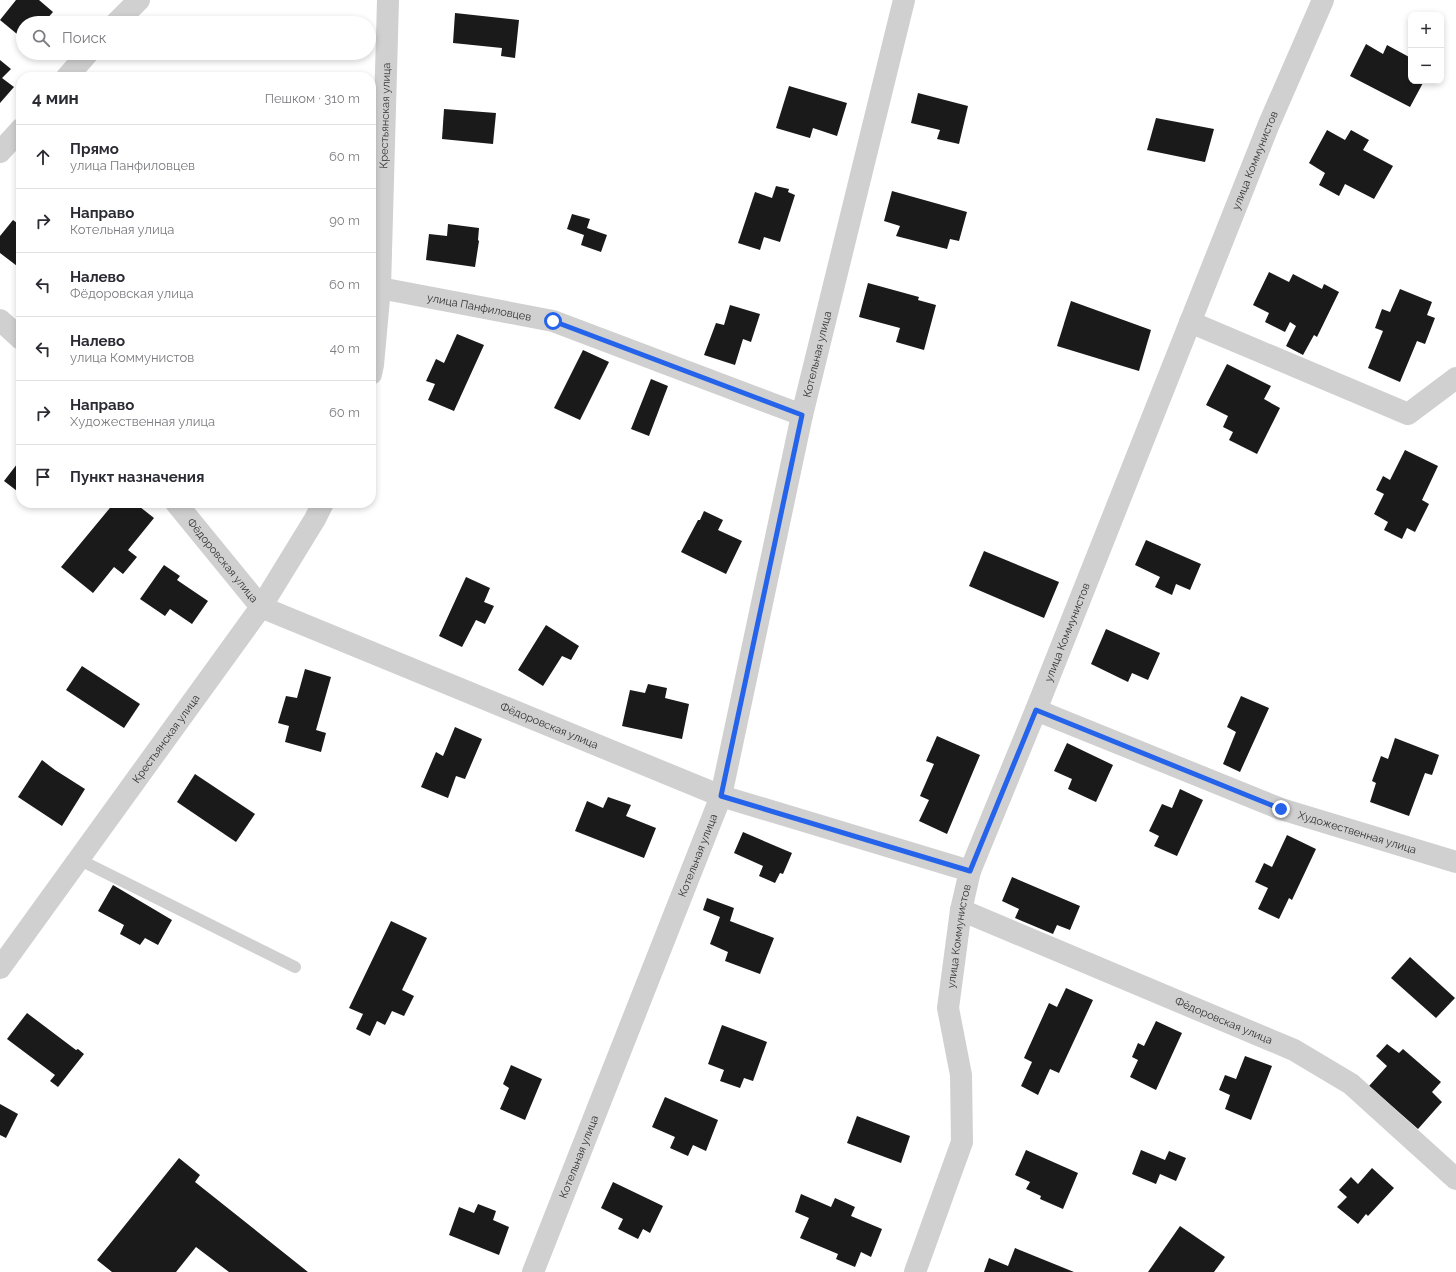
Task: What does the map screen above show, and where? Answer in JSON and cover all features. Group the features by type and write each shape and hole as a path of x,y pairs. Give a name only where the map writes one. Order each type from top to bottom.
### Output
{"street":[{"path":"123,16 139,0"},
{"name":"Крестьянская улица","path":"376,332 380,288 388,0"},
{"name":"Котельная улица","path":"533,1272 721,796 802,415 904,0"},
{"name":"улица Коммунистов","path":"915,1272 962,1142 961,1075 948,1008 961,910 970,871 1036,710 1269,124 1323,0"},
{"path":"71,72 82,60"},
{"path":"0,152 16,134"},
{"name":"улица Панфиловцев","path":"380,288 553,321 802,415"},
{"path":"0,320 16,334"},
{"path":"1190,322 1408,414 1456,378"},
{"name":"Фёдоровская улица","path":"180,508 261,607 721,796 970,871"},
{"name":"Крестьянская улица","path":"0,968 261,607 320,508"},
{"name":"Художественная улица","path":"1036,710 1281,809 1456,862"},
{"name":"Фёдоровская улица","path":"961,910 1294,1050 1351,1084 1456,1179"}],"lane":[{"path":"78,859 295,967"}],"building":[{"path":"16,0 39,0 53,12 50,16 16,16 16,33 0,20"},
{"path":"455,13 519,20 515,58 501,56 502,48 453,43"},
{"path":"1366,44 1383,54 1387,45 1408,56 1408,84 1422,84 1410,107 1350,76"},
{"path":"0,60 11,69 2,78 14,87 0,103"},
{"path":"789,86 847,103 837,136 813,128 810,138 776,128"},
{"path":"918,93 968,106 959,144 937,139 940,130 911,123"},
{"path":"444,109 496,113 493,144 442,139"},
{"path":"1156,118 1214,129 1205,162 1147,150"},
{"path":"1327,130 1345,140 1351,130 1369,140 1363,150 1393,166 1374,199 1345,184 1339,196 1319,185 1325,173 1309,163"},
{"path":"776,186 789,189 788,192 795,195 780,242 764,237 760,250 738,243 755,192 772,198"},
{"path":"892,191 967,212 959,241 950,239 947,249 896,236 900,226 884,221"},
{"path":"572,214 590,219 587,228 607,235 601,252 581,245 584,235 567,229"},
{"path":"13,220 16,222 16,265 0,253 0,236"},
{"path":"448,224 479,228 479,241 475,267 426,260 429,234 447,236"},
{"path":"1269,272 1289,282 1293,274 1322,289 1324,284 1339,292 1317,337 1314,335 1303,355 1286,346 1296,326 1290,322 1285,332 1265,322 1269,313 1253,305"},
{"path":"868,283 919,297 918,300 936,305 924,350 896,342 900,328 859,317"},
{"path":"1400,289 1432,302 1427,315 1435,318 1425,344 1417,341 1400,382 1368,368 1383,331 1375,328 1382,309 1390,312"},
{"path":"1071,301 1151,330 1139,371 1057,346"},
{"path":"730,305 760,314 751,342 743,339 735,365 704,355 716,323 724,325"},
{"path":"457,334 484,345 454,411 428,400 435,384 426,381 436,359 444,363"},
{"path":"583,350 609,362 580,420 554,408"},
{"path":"1227,364 1271,386 1264,399 1280,408 1257,454 1229,440 1233,432 1223,427 1228,416 1206,405"},
{"path":"651,379 668,386 649,436 631,429"},
{"path":"1405,450 1438,466 1422,500 1429,504 1415,532 1407,528 1402,539 1384,530 1388,522 1374,514 1384,494 1376,490 1383,476 1390,480"},
{"path":"16,465 16,490 4,481"},
{"path":"110,508 141,508 154,518 128,550 137,557 123,574 114,567 93,593 61,567"},
{"path":"704,511 723,520 718,530 742,541 726,574 681,552"},
{"path":"1146,540 1201,564 1190,590 1176,584 1172,595 1155,587 1160,577 1135,565"},
{"path":"984,551 1059,582 1044,618 969,586"},
{"path":"164,565 180,576 177,580 208,601 192,624 170,609 165,616 140,599"},
{"path":"466,577 490,588 484,602 494,606 485,624 476,620 462,647 439,636"},
{"path":"546,625 579,646 571,660 562,656 543,686 518,670"},
{"path":"1106,629 1160,653 1148,680 1132,673 1128,682 1091,664"},
{"path":"82,666 140,704 124,728 66,690"},
{"path":"305,669 331,677 316,730 326,733 321,752 285,742 289,726 278,723 286,696 297,698"},
{"path":"648,684 667,688 665,698 689,704 682,739 622,726 630,690 645,693"},
{"path":"1241,696 1269,708 1240,772 1223,764 1236,732 1227,727"},
{"path":"455,727 482,739 465,779 456,776 448,798 421,787 436,752 443,756"},
{"path":"937,736 980,755 947,834 919,821 929,800 920,796 934,764 926,761"},
{"path":"1395,738 1439,755 1432,775 1425,773 1409,816 1370,802 1376,783 1372,781 1381,756 1388,759"},
{"path":"1067,743 1113,765 1096,802 1068,789 1072,779 1054,771"},
{"path":"42,760 85,789 62,826 18,797"},
{"path":"195,774 255,814 236,842 177,802"},
{"path":"1180,789 1203,800 1177,856 1154,846 1159,836 1149,831 1162,804 1172,808"},
{"path":"608,797 631,805 626,816 656,828 644,858 575,831 587,801 603,808"},
{"path":"743,832 792,853 783,874 780,873 775,883 759,876 763,866 734,853"},
{"path":"1287,835 1316,849 1292,900 1289,898 1279,919 1258,909 1268,888 1255,882 1264,863 1272,867"},
{"path":"1012,877 1080,906 1070,930 1057,925 1053,934 1015,918 1019,909 1002,901"},
{"path":"113,885 172,920 158,945 145,938 140,945 120,934 124,925 98,911"},
{"path":"707,898 734,908 730,921 774,938 760,974 725,961 728,952 710,944 720,917 703,910"},
{"path":"391,921 427,938 402,990 414,996 404,1016 392,1011 385,1025 377,1021 370,1036 356,1029 363,1014 349,1008"},
{"path":"1410,957 1455,998 1436,1018 1391,978"},
{"path":"1066,988 1093,1000 1059,1073 1050,1069 1038,1095 1021,1086 1032,1062 1024,1058 1049,1003 1057,1007"},
{"path":"27,1013 76,1050 78,1049 84,1054 58,1087 50,1081 55,1075 7,1039"},
{"path":"1156,1021 1182,1033 1156,1090 1130,1077 1138,1060 1132,1057 1138,1043 1144,1046"},
{"path":"722,1025 767,1042 753,1081 744,1078 740,1088 720,1081 724,1070 708,1064"},
{"path":"1387,1044 1399,1053 1403,1049 1441,1082 1432,1092 1442,1102 1418,1129 1369,1086 1387,1066 1376,1056"},
{"path":"1245,1056 1272,1066 1251,1120 1225,1109 1230,1095 1219,1090 1225,1075 1236,1079"},
{"path":"511,1065 542,1079 525,1120 500,1109 509,1088 503,1084"},
{"path":"665,1097 718,1120 706,1151 693,1145 688,1156 670,1148 675,1137 652,1127"},
{"path":"0,1104 18,1114 6,1138 0,1135"},
{"path":"857,1116 910,1136 901,1163 847,1143"},
{"path":"1026,1150 1078,1173 1063,1209 1040,1199 1041,1196 1026,1189 1030,1182 1015,1175"},
{"path":"1141,1150 1165,1160 1169,1151 1186,1158 1176,1181 1160,1174 1156,1184 1132,1174"},
{"path":"179,1158 200,1175 195,1182 308,1272 229,1272 196,1247 176,1272 112,1272 97,1260"},
{"path":"1372,1168 1394,1188 1368,1216 1366,1214 1358,1224 1337,1207 1347,1197 1339,1190 1351,1177 1358,1184"},
{"path":"613,1182 663,1206 650,1233 643,1229 638,1239 618,1229 623,1219 601,1208"},
{"path":"801,1194 831,1207 835,1198 855,1207 851,1216 882,1229 871,1257 861,1252 855,1267 836,1259 838,1254 800,1238 809,1218 795,1212"},
{"path":"478,1204 496,1211 493,1220 509,1227 499,1255 449,1235 459,1207 474,1213"},
{"path":"1180,1226 1225,1257 1214,1272 1148,1272"},
{"path":"1015,1248 1074,1272 984,1272 989,1258 1008,1266"}],"route":[{"path":"553,321 802,415 721,796 970,871 1036,710 1281,809"}]}
